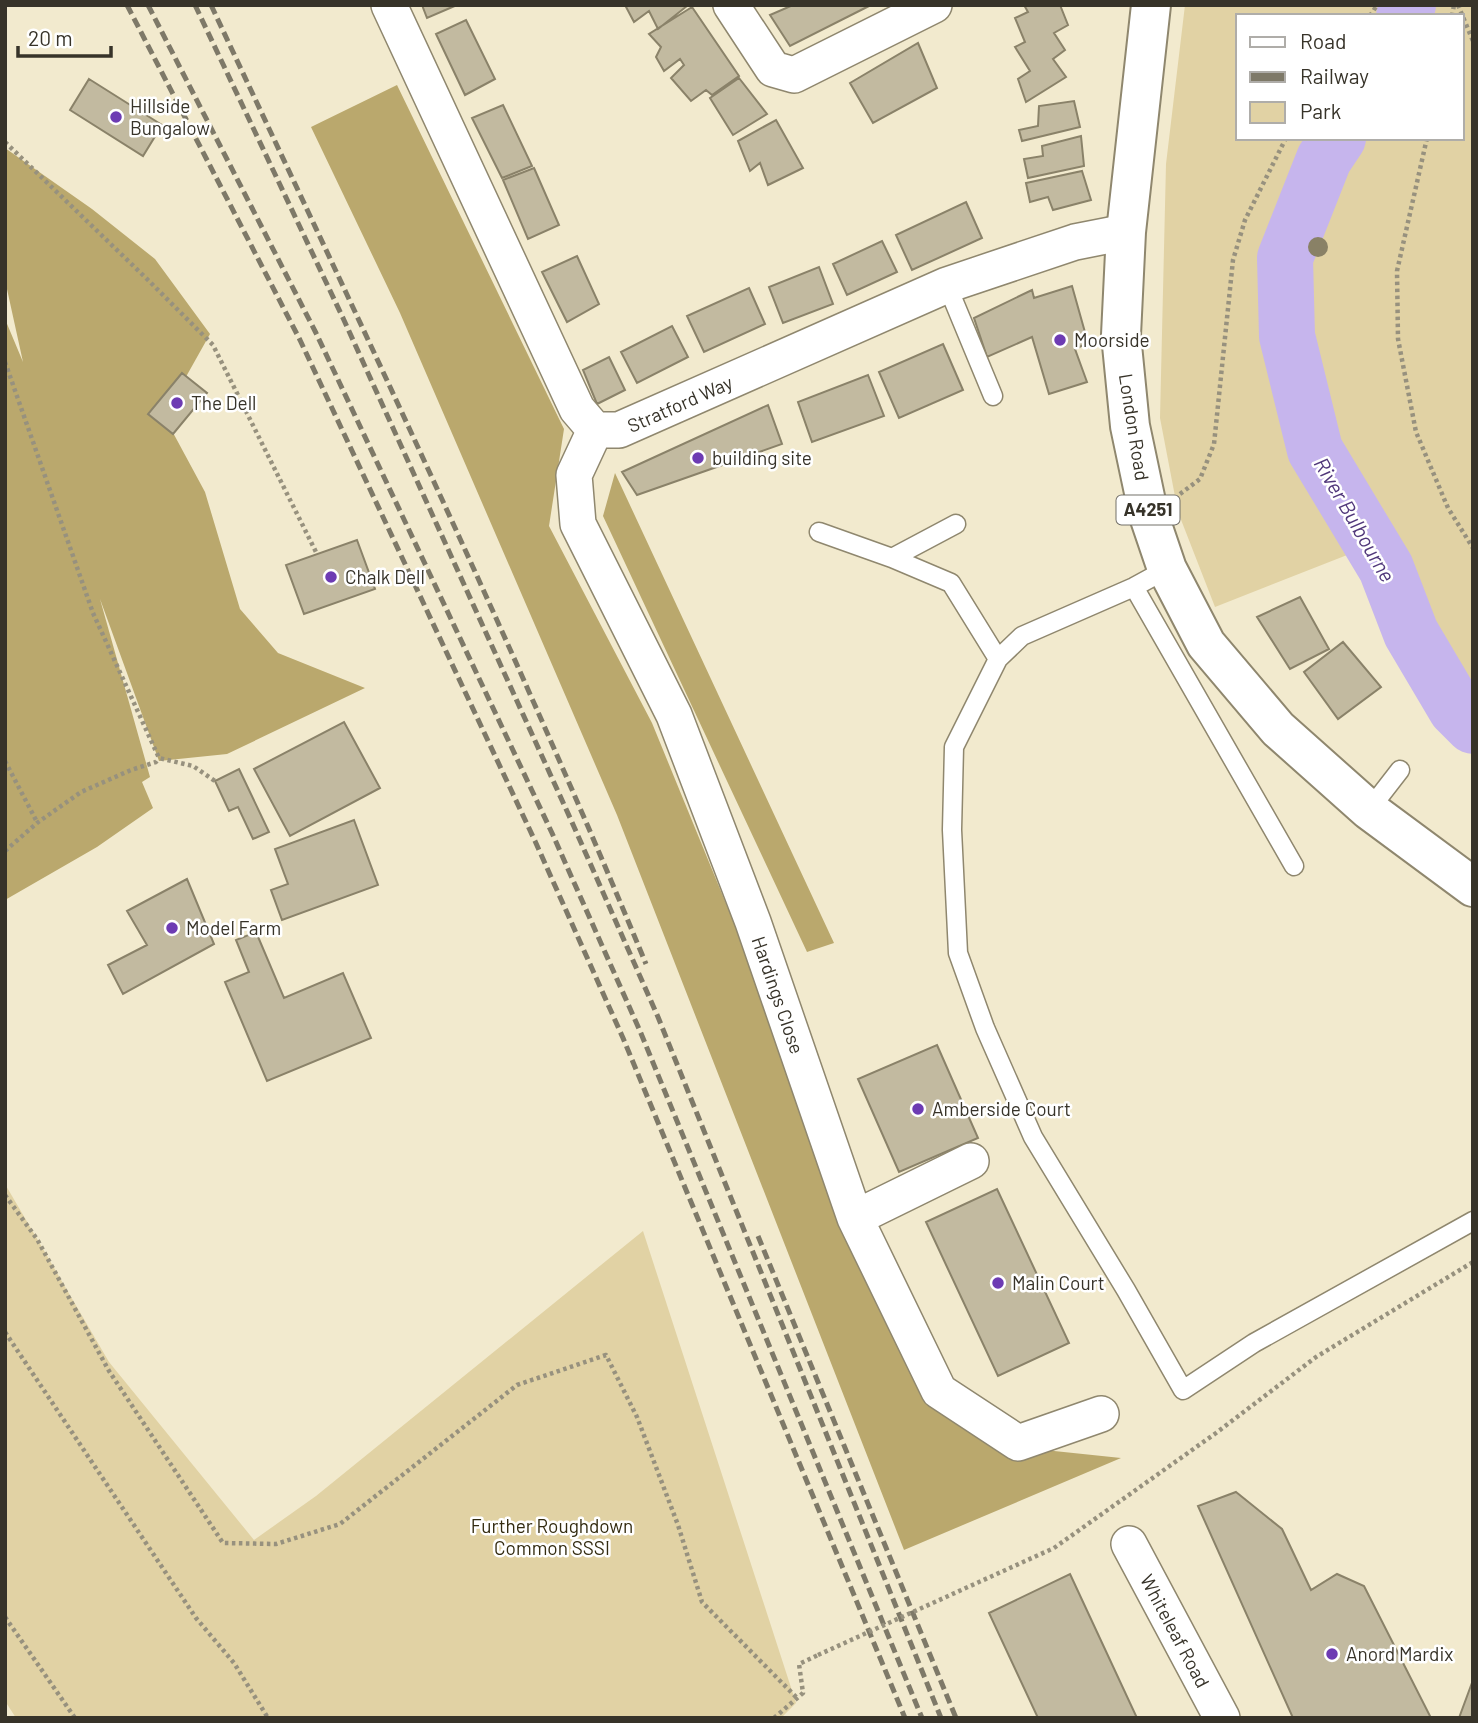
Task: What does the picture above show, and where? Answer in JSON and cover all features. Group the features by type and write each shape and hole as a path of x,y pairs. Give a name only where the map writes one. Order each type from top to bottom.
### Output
{"main road":[{"name":"London Road","path":"1151,5 1126,232 1121,335 1130,426 1149,516 1167,569 1206,643 1278,729 1369,810 1473,887"}],"street":[{"path":"389,5 578,409 595,430"},
{"path":"732,5 773,69 794,75 934,5"},
{"name":"Stratford Way","path":"595,430 619,430 947,285 1075,242 1126,232"},
{"name":"Hardings Close","path":"595,430 574,475 578,524 674,715 753,922 855,1218 939,1391 1018,1443 1101,1414"},
{"path":"855,1218 971,1161"},
{"name":"Whiteleaf Road","path":"1129,1544 1222,1718"}],"lane":[{"path":"947,285 993,396"},
{"path":"892,558 956,524"},
{"path":"819,532 892,558 950,583 998,659"},
{"path":"1167,569 1133,587 1021,636 998,659 954,747 952,830 958,953 985,1028 1033,1137 1183,1390 1254,1343 1473,1221"},
{"path":"1133,587 1294,866"},
{"path":"1369,810 1401,770"}],"path":[{"path":"1464,22 1473,41"},
{"path":"1149,516 1200,479 1214,444 1233,260 1245,220 1285,140"},
{"path":"1427,140 1397,271 1398,339 1416,432 1448,508 1473,548"},
{"path":"5,142 213,345 317,554"},
{"path":"5,362 93,613 159,758"},
{"path":"159,758 193,766 215,781"},
{"path":"5,851 37,823 81,792 156,762 159,758"},
{"path":"5,761 37,823"},
{"path":"5,1195 37,1239 108,1371 223,1543 276,1544 340,1524 517,1385 606,1355 637,1417 702,1602 797,1698"},
{"path":"774,1718 803,1693 799,1664 1054,1548 1216,1433 1316,1357 1473,1262"},
{"path":"5,1332 196,1618 234,1663 268,1718"},
{"path":"5,1617 75,1718"}],"green space":[{"path":"1185,5 1473,5 1473,696 1463,689 1393,537 1215,607 1178,512 1160,418 1166,164"},
{"name":"Further Roughdown Common SSSI","path":"5,1184 109,1362 254,1540 316,1496 643,1231 796,1703 781,1718 16,1718 5,1701"}],"shaded area":[{"path":"397,85 564,429 549,526 652,723 927,1394 997,1445 1121,1458 904,1550 617,815 400,313 311,127"},
{"path":"5,148 92,209 155,259 210,334 164,416 205,492 240,609 278,653 365,688 227,754 159,761 100,599 150,777 142,782 153,808 97,847 5,900 5,319 23,362 5,280"},
{"path":"615,473 834,943 807,952 603,516"}],"building":[{"path":"422,5 457,5 427,18"},
{"path":"625,5 687,6 658,29 649,11 634,22"},
{"path":"793,5 871,5 790,46 770,15"},
{"path":"1024,5 1060,5 1068,25 1054,33 1065,50 1053,59 1066,77 1026,102 1018,79 1030,71 1015,47 1025,42 1015,18 1028,12"},
{"path":"692,7 739,76 712,95 706,90 691,101 671,78 684,65 680,59 664,71 656,57 661,47 649,34"},
{"path":"466,20 495,79 465,95 436,34"},
{"path":"918,43 937,88 873,123 850,83"},
{"path":"739,78 767,114 733,135 710,98"},
{"name":"Hillside Bungalow","path":"89,79 162,125 143,156 70,110"},
{"path":"1074,101 1080,127 1022,141 1019,130 1038,126 1039,106"},
{"path":"503,105 532,166 502,178 472,118"},
{"path":"776,120 803,168 768,185 760,163 750,171 738,141"},
{"path":"1081,136 1084,166 1028,178 1024,159 1043,156 1042,146"},
{"path":"534,168 559,225 528,239 503,180"},
{"path":"1082,171 1091,200 1053,210 1048,197 1030,202 1026,183"},
{"path":"966,202 982,238 912,270 896,235"},
{"path":"882,241 897,272 847,295 833,264"},
{"path":"577,256 599,304 567,322 542,272"},
{"path":"819,267 833,304 783,323 769,287"},
{"name":"Moorside","path":"1072,286 1088,343 1075,349 1087,382 1049,394 1032,337 987,357 974,318 1032,290 1034,298"},
{"path":"749,288 765,324 704,352 687,316"},
{"path":"672,326 688,357 637,383 621,352"},
{"path":"943,344 963,390 899,418 879,372"},
{"path":"609,357 625,390 597,404 583,370"},
{"name":"The Dell","path":"182,373 207,393 173,434 148,414"},
{"path":"868,375 884,416 812,442 798,402"},
{"name":"building site","path":"768,405 782,444 637,495 622,472"},
{"name":"Chalk Dell","path":"357,540 375,589 304,614 286,565"},
{"path":"1300,597 1329,649 1290,669 1257,617"},
{"path":"1343,642 1381,687 1338,719 1304,672"},
{"path":"344,722 380,788 290,836 254,769"},
{"path":"239,769 269,832 253,839 238,807 229,811 215,781"},
{"path":"354,820 378,885 282,920 271,890 288,884 275,849"},
{"name":"Model Farm","path":"187,879 214,944 123,994 108,965 147,945 127,911"},
{"path":"256,932 284,998 343,973 371,1038 267,1081 225,982 249,972 236,940"},
{"name":"Amberside Court","path":"937,1045 978,1138 899,1172 858,1079"},
{"name":"Malin Court","path":"997,1189 1069,1343 998,1376 926,1222"},
{"name":"Anord Mardix","path":"1236,1492 1282,1529 1311,1590 1337,1574 1364,1586 1431,1718 1293,1718 1198,1506"},
{"path":"1070,1574 1137,1718 1038,1718 989,1613"},
{"path":"1473,1680 1473,1718 1459,1718"}],"waterway":[{"name":"River Bulbourne","path":"1405,14 1408,5"},
{"name":"River Bulbourne","path":"1337,140 1324,159 1285,258 1287,336 1315,450 1386,568 1411,633 1456,709 1473,726"}],"railway":[{"path":"127,5 300,340 535,841 623,1038 905,1718"},
{"path":"148,5 316,333 552,833 640,1031 922,1718"},
{"path":"195,5 343,318 658,1017 941,1718"},
{"path":"211,5 489,602 646,964"},
{"path":"758,1236 956,1718"}],"place":[{"name":"Hillside Bungalow","path":"116,117"},
{"name":"Moorside","path":"1060,340"},
{"name":"The Dell","path":"177,403"},
{"name":"building site","path":"698,458"},
{"name":"Chalk Dell","path":"331,577"},
{"name":"Model Farm","path":"172,928"},
{"name":"Amberside Court","path":"918,1109"},
{"name":"Malin Court","path":"998,1283"},
{"name":"Anord Mardix","path":"1332,1654"}]}
